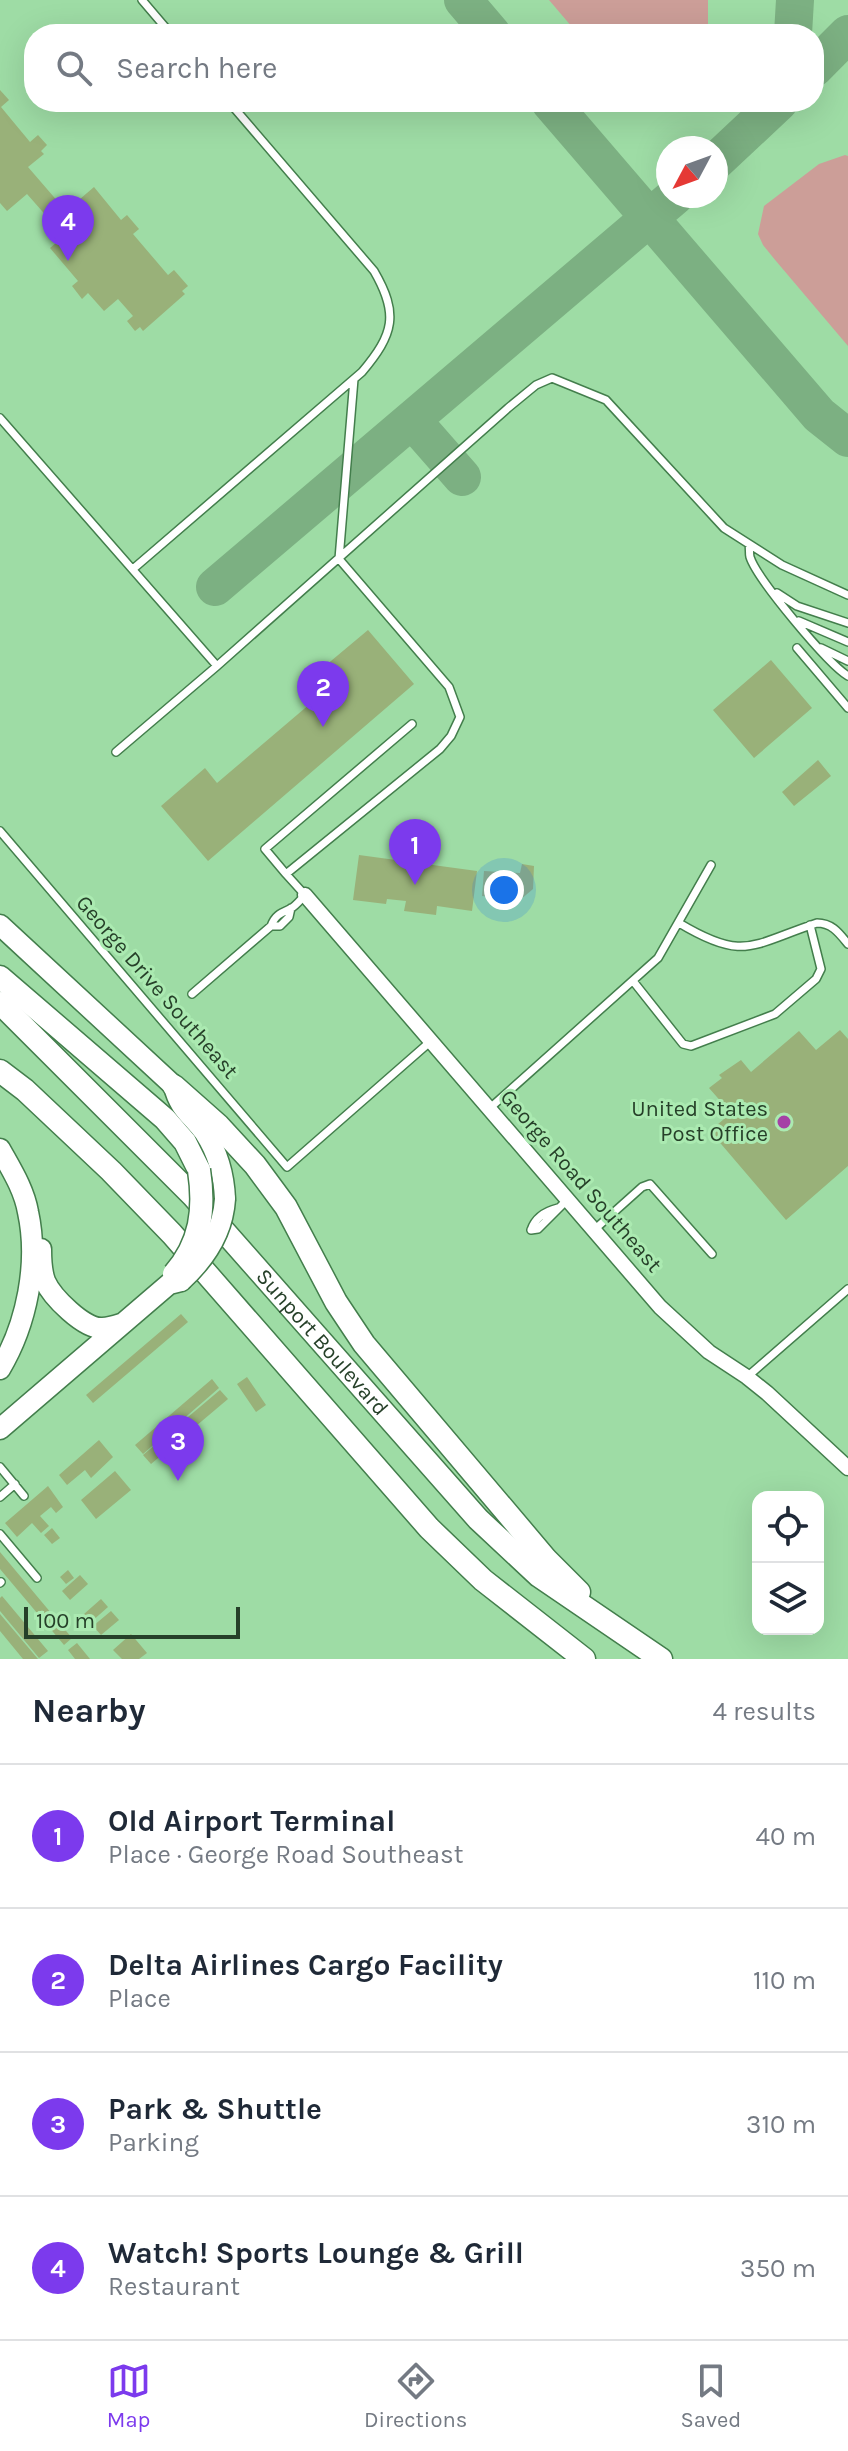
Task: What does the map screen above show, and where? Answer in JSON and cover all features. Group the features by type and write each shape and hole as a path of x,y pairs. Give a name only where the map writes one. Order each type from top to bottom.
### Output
{"main road":[{"path":"0,925 237,1145 271,1186 299,1230 336,1302 381,1365 546,1559 617,1629"},
{"path":"0,977 175,1130 193,1155 199,1170 203,1198 200,1227 175,1280"},
{"name":"Sunport Boulevard","path":"0,1003 193,1196 478,1519 539,1576 661,1659"},
{"name":"Sunport Boulevard","path":"0,1071 36,1100 172,1234 429,1528 483,1580 584,1659"},
{"path":"0,1429 200,1262 208,1249 220,1222 225,1199 224,1179 205,1133 176,1098 174,1086"},
{"path":"0,1149 20,1184 40,1240 44,1277 54,1295 92,1326 104,1329 123,1324"},
{"path":"0,1369 20,1325 28,1295 31,1254 28,1212"}],"street":[{"name":"George Road Southeast","path":"305,895 490,1108 563,1204 594,1230 677,1325 709,1352 747,1377 848,1468"}],"lane":[{"path":"142,0 162,24"},
{"path":"133,569 354,379 378,354 391,318 384,289 374,271 238,112"},
{"path":"116,752 536,385 552,378 606,400 724,528 782,565 848,595"},
{"path":"286,874 440,749 451,736 460,717 449,687 339,559 354,379"},
{"path":"0,418 217,666"},
{"path":"749,544 750,557 790,615 836,668 848,676"},
{"path":"768,585 797,606 848,623"},
{"path":"790,615 848,642"},
{"path":"815,643 848,661"},
{"path":"797,648 848,708"},
{"path":"192,994 271,926 284,909 291,908 305,895 265,849 412,724"},
{"name":"George Drive Southeast","path":"0,831 287,1167 431,1041"},
{"path":"490,1108 658,958 711,865"},
{"path":"679,923 716,943 739,948 824,923 848,944"},
{"path":"633,981 683,1044 691,1046 775,1014 816,979 821,969 810,925"},
{"path":"594,1230 642,1187 650,1184 712,1254"},
{"path":"747,1377 848,1289"},
{"path":"0,1467 24,1496"},
{"path":"0,1497 15,1484"},
{"path":"0,1534 37,1578"}],"shaded area":[{"path":"549,0 708,0 708,24 569,24"},
{"path":"848,156 848,346 763,245 758,234 764,206 819,164"}],"building":[{"path":"0,90 9,100 1,107 30,142 38,135 47,145 41,151 44,154 28,167 66,211 94,187 121,220 127,215 139,229 133,234 168,275 174,270 188,286 182,291 185,294 143,331 140,327 135,331 127,321 133,316 118,299 104,311 88,293 82,299 72,286 78,281 50,248 64,236 27,194 7,211 0,203"},
{"path":"368,630 414,684 208,861 161,806 205,768 217,783 331,686 319,671"},
{"path":"771,660 812,708 754,758 713,710"},
{"path":"818,760 831,776 794,806 782,792"},
{"path":"359,855 477,871 472,911 437,906 436,915 404,911 406,901 387,899 386,904 353,900"},
{"path":"522,864 534,866 533,889 520,900 482,896 484,871 520,873"},
{"name":"United States Post Office","path":"840,1030 848,1039 848,1166 786,1220 710,1131 731,1113 709,1088 722,1078 719,1075 741,1060 751,1072 799,1031 816,1050"},
{"path":"181,1314 188,1322 93,1403 86,1395"},
{"path":"247,1377 266,1405 256,1412 237,1384"},
{"path":"212,1379 219,1388 143,1454 135,1445"},
{"path":"220,1390 228,1399 151,1464 143,1455"},
{"path":"99,1440 113,1457 91,1478 85,1470 67,1485 59,1475"},
{"path":"115,1471 131,1490 96,1519 81,1500"},
{"path":"48,1486 63,1507 56,1513 51,1507 40,1516 49,1526 41,1533 32,1523 17,1537 5,1523"},
{"path":"52,1528 60,1538 52,1544 44,1535"},
{"path":"0,1552 72,1638 64,1645 0,1569"},
{"path":"68,1570 74,1578 66,1584 60,1577"},
{"path":"80,1575 88,1584 70,1600 62,1591"},
{"path":"2,1596 48,1651 39,1658 0,1611"},
{"path":"101,1599 108,1607 91,1622 84,1614"},
{"path":"111,1611 119,1620 101,1635 93,1626"},
{"path":"0,1614 38,1659 23,1659 0,1631"},
{"path":"131,1634 147,1653 139,1659 122,1659 113,1650"},
{"path":"77,1643 90,1659 75,1659 68,1650"}],"taxiway":[{"path":"463,0 483,24"},
{"path":"794,24 795,0"},
{"path":"824,58 848,34"},
{"path":"559,112 819,415 848,438"},
{"path":"728,150 768,112"},
{"path":"215,587 661,208"},
{"path":"412,420 462,477"}],"place":[{"name":"Watch! Sports Lounge & Grill","path":"68,261"},
{"name":"Delta Airlines Cargo Facility","path":"323,727"},
{"name":"Old Airport Terminal","path":"415,885"},
{"name":"United States Post Office","path":"784,1122"},
{"name":"Park & Shuttle","path":"178,1481"}]}
